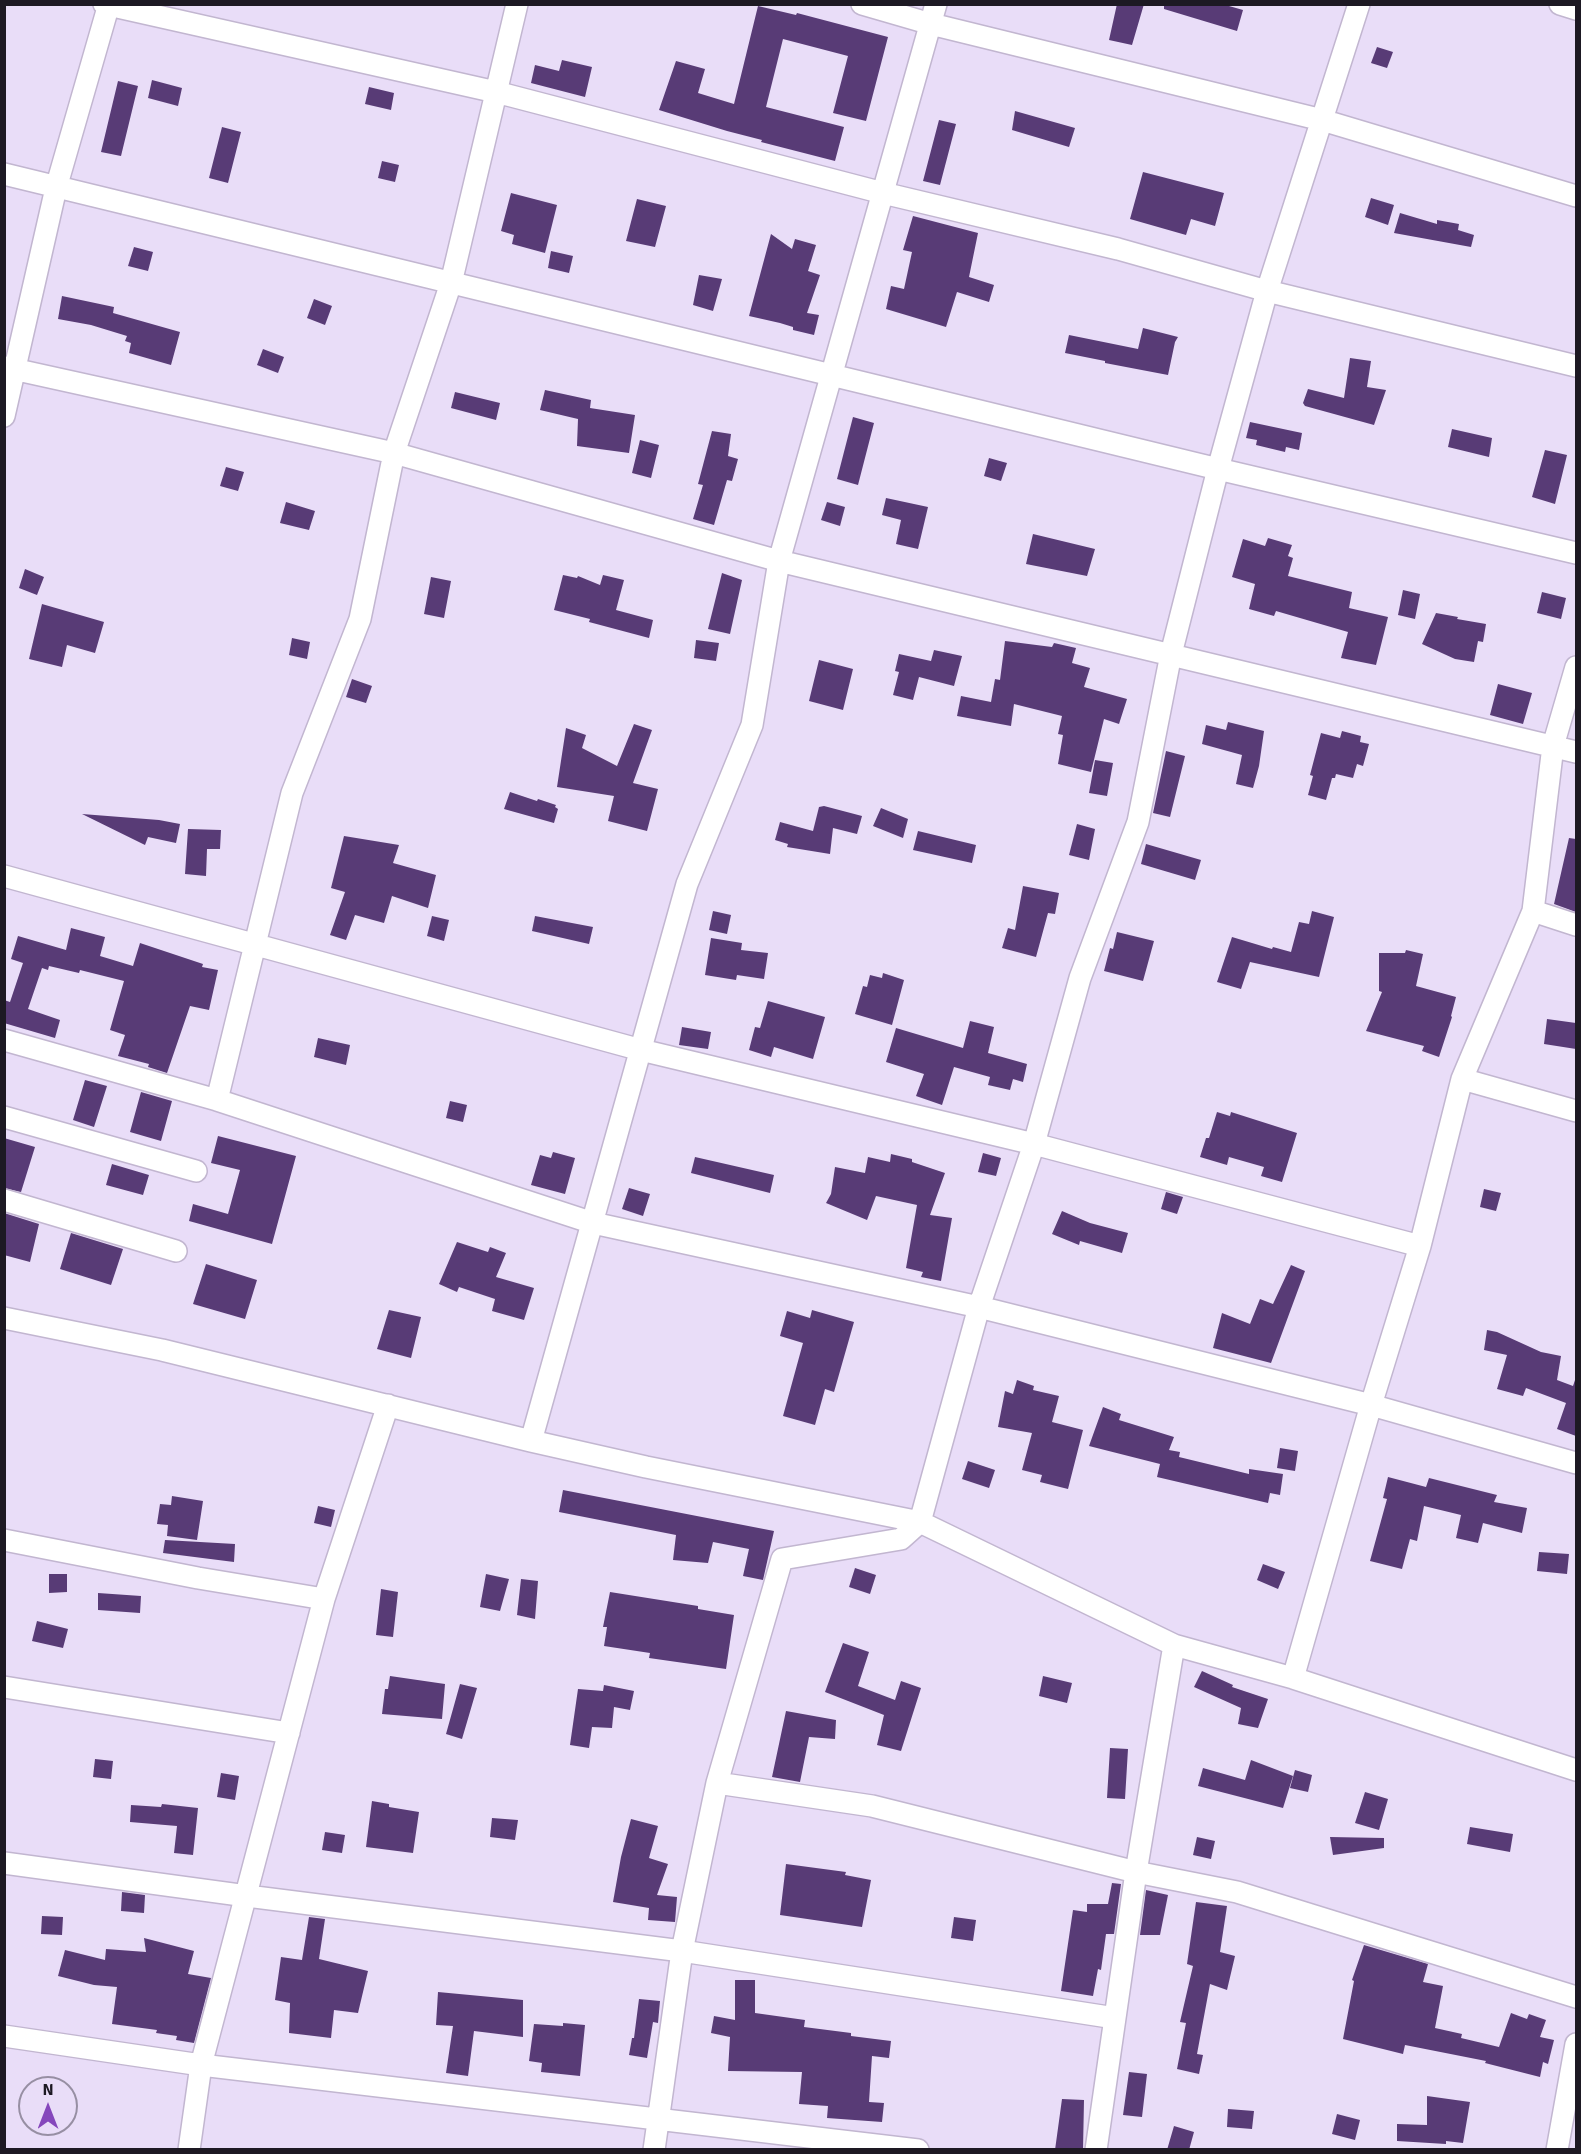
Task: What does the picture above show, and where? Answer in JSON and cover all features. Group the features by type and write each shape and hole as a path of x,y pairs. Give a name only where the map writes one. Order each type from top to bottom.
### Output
{"street":[{"path":"217,1100 292,793 360,618 394,453 451,283 517,4"},
{"path":"862,4 934,14 1322,120 1576,196"},
{"path":"654,2150 682,1951 717,1783 782,1559 901,1539 920,1522 979,1307 1034,1144 1080,978 1138,822 1171,654 1218,469 1267,291 1359,4"},
{"path":"1560,4 1576,9"},
{"path":"4,416 10,369 56,188 107,5 496,92 883,193 1118,249 1267,291 1576,366"},
{"path":"531,1442 687,884 752,726 779,561 934,14"},
{"path":"4,174 832,376 1576,553"},
{"path":"10,369 394,453 779,561 1576,752"},
{"path":"1293,1678 1371,1405 1420,1246 1462,1079 1533,912 1553,746 1576,667"},
{"path":"5,879 641,1050 1034,1144 1420,1246"},
{"path":"1533,912 1576,925"},
{"path":"4,1040 217,1100 593,1223 979,1307 1371,1405 1576,1463"},
{"path":"1462,1079 1576,1111"},
{"path":"4,1117 196,1171"},
{"path":"4,1200 176,1251"},
{"path":"4,1318 162,1350 531,1442 920,1522 1174,1645 1293,1678 1576,1770"},
{"path":"189,2150 201,2065 324,1599 388,1405"},
{"path":"4,1540 198,1578 324,1599"},
{"path":"1096,2150 1136,1872 1174,1645"},
{"path":"4,1687 289,1733"},
{"path":"717,1783 872,1806 1136,1872 1237,1892 1576,1997"},
{"path":"4,1863 682,1951 1115,2018"},
{"path":"4,2036 201,2065 918,2150"},
{"path":"1557,2150 1576,2044"}],"building":[{"path":"1117,4 1144,4 1132,45 1109,40"},
{"path":"1164,4 1222,4 1243,10 1237,31 1164,9"},
{"path":"758,6 796,15 797,13 888,37 866,121 833,113 848,56 783,39 766,107 844,127 835,161 761,142 762,140 659,110 676,61 705,69 698,93 734,104"},
{"path":"1377,47 1393,52 1387,68 1371,63"},
{"path":"562,60 592,67 585,97 531,83 535,65 559,71"},
{"path":"152,80 182,88 178,106 148,98"},
{"path":"118,81 138,86 121,156 101,152"},
{"path":"369,87 394,93 391,110 365,104"},
{"path":"1015,111 1075,128 1069,147 1012,130"},
{"path":"939,120 956,124 940,185 923,181"},
{"path":"222,127 241,132 228,183 209,178"},
{"path":"382,161 399,165 395,182 378,178"},
{"path":"1143,172 1224,193 1215,226 1191,219 1186,235 1130,219"},
{"path":"511,193 557,205 545,253 512,244 514,235 501,231"},
{"path":"1371,198 1394,205 1388,225 1365,217"},
{"path":"637,199 666,206 655,247 626,241"},
{"path":"1400,213 1437,224 1437,220 1459,224 1458,230 1474,235 1471,247 1394,233"},
{"path":"913,216 978,233 969,277 994,285 989,302 957,292 946,327 886,309 891,286 904,289 912,252 903,250"},
{"path":"771,234 792,249 795,239 816,245 808,271 820,275 807,313 819,315 814,335 793,330 793,327 780,323 749,316"},
{"path":"134,247 153,252 148,271 128,266"},
{"path":"551,251 573,256 569,273 548,268"},
{"path":"699,275 722,279 713,311 693,305"},
{"path":"62,296 114,307 113,313 180,332 171,365 129,353 131,343 125,341 127,336 91,325 58,319"},
{"path":"314,299 332,306 325,325 307,318"},
{"path":"1143,328 1178,337 1168,375 1065,353 1069,335 1138,349"},
{"path":"263,349 284,357 278,373 257,365"},
{"path":"1350,358 1371,361 1367,387 1386,390 1374,425 1305,406 1303,403 1308,389 1344,398"},
{"path":"545,390 591,400 590,408 635,415 629,453 577,446 578,419 540,410"},
{"path":"455,392 500,403 496,420 451,408"},
{"path":"853,417 874,423 858,485 837,479"},
{"path":"1250,422 1302,433 1299,450 1286,447 1285,452 1256,445 1257,440 1246,438"},
{"path":"1452,429 1492,438 1489,457 1448,447"},
{"path":"712,431 731,434 728,456 738,459 732,481 727,480 714,525 693,519 703,485 698,484"},
{"path":"640,440 659,445 651,478 632,473"},
{"path":"1545,450 1567,455 1555,504 1532,497"},
{"path":"989,458 1007,463 1001,481 984,476"},
{"path":"226,467 244,472 238,491 220,486"},
{"path":"886,498 928,507 918,549 896,544 901,520 882,515"},
{"path":"286,502 315,511 309,530 280,523"},
{"path":"827,502 845,507 840,526 821,520"},
{"path":"1033,534 1095,549 1087,576 1026,564"},
{"path":"1268,538 1292,545 1288,556 1293,558 1288,576 1352,592 1349,608 1388,617 1376,665 1341,658 1348,632 1276,611 1274,616 1249,609 1255,584 1232,577 1243,539 1265,546"},
{"path":"25,569 44,577 37,595 19,588"},
{"path":"722,573 742,580 730,634 708,629"},
{"path":"563,575 577,578 578,576 600,585 603,575 624,580 616,610 653,620 649,638 554,610"},
{"path":"431,577 451,581 444,618 424,614"},
{"path":"1403,590 1420,594 1415,619 1398,615"},
{"path":"1542,592 1566,598 1561,619 1537,613"},
{"path":"42,604 104,622 95,653 67,645 62,667 29,659"},
{"path":"1436,613 1486,624 1483,642 1478,641 1474,662 1455,659 1422,644"},
{"path":"292,638 310,642 307,659 289,655"},
{"path":"696,640 719,643 716,661 694,658"},
{"path":"1005,641 1052,647 1054,643 1076,648 1072,663 1090,668 1084,687 1127,699 1119,724 1104,719 1091,772 1058,764 1063,735 1058,734 1062,716 1014,704 1011,726 957,716 961,696 991,702 995,679 1000,680"},
{"path":"934,650 962,656 954,686 919,677 913,700 893,695 899,672 895,671 899,654 931,661"},
{"path":"819,660 853,669 843,710 809,701"},
{"path":"352,679 372,686 366,703 346,697"},
{"path":"1498,684 1532,693 1523,724 1490,715"},
{"path":"1228,722 1264,731 1253,788 1236,784 1242,755 1202,744 1206,725 1226,730"},
{"path":"634,724 652,730 633,783 658,789 647,831 608,821 614,796 557,787 566,728 586,735 582,748 617,766"},
{"path":"1342,731 1361,736 1360,742 1369,744 1363,766 1357,764 1353,778 1336,774 1335,778 1332,778 1326,800 1308,795 1313,776 1310,775 1321,733 1340,738"},
{"path":"1166,751 1185,756 1170,817 1153,813"},
{"path":"1095,760 1113,763 1107,796 1089,793"},
{"path":"510,792 556,805 558,809 554,823 504,809"},
{"path":"824,806 862,816 857,834 833,828 830,854 787,847 788,844 775,840 780,822 813,831 819,807"},
{"path":"881,808 908,819 903,838 873,826"},
{"path":"82,814 159,820 180,824 176,843 148,837 145,845"},
{"path":"1077,824 1095,829 1089,860 1069,855"},
{"path":"188,829 221,830 220,849 207,849 206,876 185,874"},
{"path":"918,831 976,845 972,863 913,850"},
{"path":"344,836 399,845 393,863 436,875 428,908 392,896 384,923 355,915 346,940 330,935 345,892 331,888"},
{"path":"1569,838 1576,839 1576,912 1554,904"},
{"path":"1146,844 1201,860 1195,880 1141,864"},
{"path":"1023,886 1059,893 1055,914 1048,913 1036,957 1002,948 1008,928 1015,930"},
{"path":"713,911 731,915 727,934 709,930"},
{"path":"1312,911 1334,917 1319,977 1250,962 1241,989 1217,982 1232,937 1291,952 1299,922 1309,924"},
{"path":"432,916 449,920 444,941 427,936"},
{"path":"535,916 593,927 589,944 532,931"},
{"path":"71,928 105,937 100,956 133,966 140,943 203,964 202,967 218,970 209,1010 190,1006 167,1073 148,1067 149,1064 118,1056 125,1035 110,1030 124,981 80,970 79,973 49,966 48,970 42,968 28,1009 60,1020 55,1038 4,1023 4,1000 10,1002 23,963 11,959 18,936 66,950"},
{"path":"1117,932 1154,941 1143,981 1104,971"},
{"path":"711,938 742,943 741,950 768,953 764,979 737,975 736,980 705,975"},
{"path":"1406,950 1423,954 1416,986 1456,997 1439,1057 1422,1051 1424,1046 1366,1031 1382,992 1379,991 1379,953 1405,953"},
{"path":"883,973 904,980 892,1025 855,1014 863,986 867,987 870,975 882,978"},
{"path":"768,1001 825,1017 813,1059 774,1047 771,1057 749,1050 755,1027 760,1028"},
{"path":"1547,1019 1576,1023 1576,1049 1544,1044"},
{"path":"970,1021 994,1027 988,1053 1027,1064 1023,1082 1013,1079 1010,1090 988,1085 990,1077 954,1067 942,1105 916,1096 924,1074 886,1062 896,1028 963,1048"},
{"path":"682,1027 711,1032 708,1049 679,1045"},
{"path":"318,1038 350,1045 346,1065 314,1057"},
{"path":"85,1080 107,1086 94,1127 73,1120"},
{"path":"141,1092 172,1101 161,1141 130,1132"},
{"path":"450,1101 467,1105 463,1122 446,1118"},
{"path":"1217,1112 1230,1116 1231,1112 1297,1133 1282,1182 1261,1176 1264,1167 1229,1157 1227,1165 1200,1157"},
{"path":"218,1136 296,1156 272,1244 189,1221 193,1204 228,1214 240,1170 211,1163"},
{"path":"4,1138 35,1147 21,1192 4,1188"},
{"path":"553,1152 575,1158 565,1194 531,1185 540,1155 551,1158"},
{"path":"983,1153 1001,1158 996,1176 978,1172"},
{"path":"891,1154 912,1159 912,1162 945,1173 930,1215 952,1218 941,1281 921,1277 923,1272 906,1268 917,1205 876,1196 867,1220 826,1203 831,1194 835,1167 865,1173 868,1157 890,1162"},
{"path":"695,1157 774,1175 770,1193 691,1173"},
{"path":"112,1164 149,1175 143,1195 106,1185"},
{"path":"629,1188 650,1194 643,1216 622,1209"},
{"path":"1484,1189 1501,1193 1496,1211 1480,1207"},
{"path":"1166,1192 1183,1197 1177,1214 1161,1209"},
{"path":"1062,1211 1090,1223 1128,1233 1122,1253 1080,1241 1079,1245 1052,1234"},
{"path":"4,1213 39,1224 30,1262 4,1255"},
{"path":"71,1233 123,1249 111,1285 60,1269"},
{"path":"457,1242 488,1252 490,1247 506,1253 496,1277 534,1288 524,1320 492,1311 495,1299 459,1287 457,1292 439,1284"},
{"path":"206,1264 257,1280 245,1319 193,1304"},
{"path":"1291,1265 1305,1271 1271,1363 1213,1348 1222,1313 1250,1324 1260,1299 1273,1304"},
{"path":"389,1310 421,1317 411,1358 377,1349"},
{"path":"812,1310 854,1322 834,1392 825,1389 815,1425 783,1416 803,1343 780,1336 787,1311 810,1318"},
{"path":"1487,1330 1497,1332 1541,1352 1561,1356 1557,1380 1573,1386 1576,1381 1576,1436 1557,1429 1566,1403 1526,1388 1523,1396 1497,1389 1507,1355 1484,1350"},
{"path":"1017,1380 1034,1386 1033,1390 1059,1396 1052,1422 1083,1430 1068,1489 1040,1482 1042,1475 1022,1470 1032,1433 998,1427 1005,1391 1013,1394"},
{"path":"1103,1407 1121,1414 1119,1420 1174,1437 1169,1450 1180,1452 1179,1457 1249,1474 1249,1469 1283,1474 1280,1495 1270,1493 1268,1503 1157,1477 1160,1464 1089,1446"},
{"path":"1280,1448 1298,1451 1295,1471 1277,1468"},
{"path":"968,1461 995,1470 989,1488 962,1479"},
{"path":"1388,1477 1426,1487 1429,1478 1497,1495 1494,1502 1527,1508 1522,1533 1483,1523 1478,1543 1456,1538 1461,1515 1424,1506 1417,1541 1410,1539 1402,1569 1370,1561 1387,1499 1383,1498"},
{"path":"563,1490 774,1531 763,1580 743,1576 749,1549 713,1542 708,1563 673,1560 676,1535 559,1512"},
{"path":"172,1496 203,1501 197,1540 167,1536 168,1525 157,1524 160,1504 171,1505"},
{"path":"318,1506 335,1510 331,1527 314,1523"},
{"path":"165,1540 235,1544 234,1562 163,1553"},
{"path":"1539,1552 1569,1554 1567,1574 1537,1571"},
{"path":"1263,1564 1285,1572 1278,1589 1257,1580"},
{"path":"855,1568 876,1575 870,1594 849,1587"},
{"path":"49,1574 67,1574 67,1592 49,1593"},
{"path":"486,1574 509,1579 500,1611 480,1607"},
{"path":"521,1579 538,1581 535,1619 517,1615"},
{"path":"381,1589 398,1592 393,1637 376,1635"},
{"path":"610,1592 698,1606 698,1609 734,1615 726,1669 649,1658 650,1653 604,1646 607,1627 603,1627"},
{"path":"98,1593 141,1596 140,1613 98,1610"},
{"path":"37,1621 68,1629 63,1648 32,1641"},
{"path":"843,1643 869,1652 858,1686 895,1700 901,1681 921,1688 901,1751 877,1745 884,1715 825,1692"},
{"path":"1202,1671 1233,1685 1232,1687 1268,1699 1258,1728 1238,1724 1241,1708 1194,1687"},
{"path":"390,1676 445,1684 442,1719 382,1714 385,1689 388,1689"},
{"path":"1043,1676 1072,1683 1067,1703 1039,1696"},
{"path":"460,1684 477,1688 462,1739 446,1734"},
{"path":"604,1685 634,1691 630,1710 614,1707 612,1728 592,1727 589,1748 570,1745 578,1689 603,1691"},
{"path":"786,1711 836,1720 835,1739 809,1737 800,1782 772,1777"},
{"path":"1110,1748 1128,1749 1125,1799 1107,1798"},
{"path":"95,1759 113,1761 111,1779 93,1777"},
{"path":"1251,1760 1293,1776 1283,1808 1198,1786 1203,1768 1245,1780"},
{"path":"1295,1770 1312,1775 1308,1792 1290,1788"},
{"path":"221,1773 239,1776 235,1800 217,1797"},
{"path":"1365,1792 1388,1799 1379,1830 1355,1823"},
{"path":"372,1801 389,1804 389,1807 419,1812 413,1853 366,1847"},
{"path":"162,1804 198,1808 193,1855 174,1853 177,1826 130,1822 131,1805 161,1807"},
{"path":"492,1818 518,1820 515,1840 490,1837"},
{"path":"631,1819 658,1826 649,1858 668,1864 657,1895 677,1897 675,1922 648,1920 649,1908 613,1902"},
{"path":"1470,1827 1513,1834 1510,1852 1467,1844"},
{"path":"325,1832 345,1835 342,1853 322,1850"},
{"path":"1197,1837 1215,1841 1211,1859 1193,1855"},
{"path":"1330,1837 1384,1838 1384,1848 1333,1855"},
{"path":"786,1864 846,1872 845,1875 871,1880 862,1927 780,1915"},
{"path":"1112,1883 1121,1884 1114,1934 1106,1934 1101,1970 1098,1969 1093,1996 1061,1991 1073,1910 1087,1912 1087,1904 1108,1904"},
{"path":"1146,1890 1168,1895 1160,1935 1140,1935"},
{"path":"122,1892 145,1895 144,1913 121,1911"},
{"path":"1196,1902 1227,1906 1220,1952 1235,1956 1227,1990 1210,1984 1197,2054 1203,2055 1199,2074 1177,2069 1186,2023 1180,2022 1193,1966 1187,1964"},
{"path":"42,1916 63,1917 62,1935 41,1934"},
{"path":"309,1917 325,1919 319,1959 368,1971 358,2013 334,2010 331,2038 289,2033 290,2003 275,2000 281,1957 302,1960"},
{"path":"954,1917 976,1920 973,1941 951,1938"},
{"path":"144,1938 194,1951 188,1974 211,1978 194,2043 176,2040 177,2036 156,2033 157,2030 112,2024 117,1987 94,1985 58,1976 65,1950 105,1960 106,1949 146,1952"},
{"path":"1364,1945 1428,1964 1423,1982 1443,1986 1435,2028 1462,2034 1461,2038 1499,2047 1511,2013 1527,2019 1529,2014 1546,2020 1540,2037 1554,2040 1548,2064 1543,2062 1540,2077 1485,2063 1486,2061 1405,2045 1403,2054 1343,2039 1354,1981 1352,1980"},
{"path":"735,1980 755,1980 755,2013 805,2020 804,2027 891,2041 889,2058 872,2056 869,2102 884,2103 882,2122 827,2118 828,2106 799,2104 802,2072 728,2071 730,2037 711,2033 714,2016 735,2020"},
{"path":"438,1992 523,2000 523,2037 474,2031 468,2076 446,2073 453,2026 436,2025"},
{"path":"639,1999 660,2001 658,2023 653,2022 647,2058 629,2055 632,2038 634,2038"},
{"path":"563,2023 585,2025 580,2076 541,2072 542,2063 529,2061 534,2024 563,2026"},
{"path":"1129,2072 1147,2074 1142,2117 1123,2115"},
{"path":"1427,2096 1470,2102 1463,2143 1397,2141 1397,2124 1427,2125"},
{"path":"1062,2099 1084,2100 1083,2150 1055,2150"},
{"path":"1228,2109 1254,2111 1252,2129 1227,2127"},
{"path":"1337,2114 1360,2120 1355,2140 1332,2134"},
{"path":"1174,2126 1194,2132 1189,2150 1167,2150"}]}
